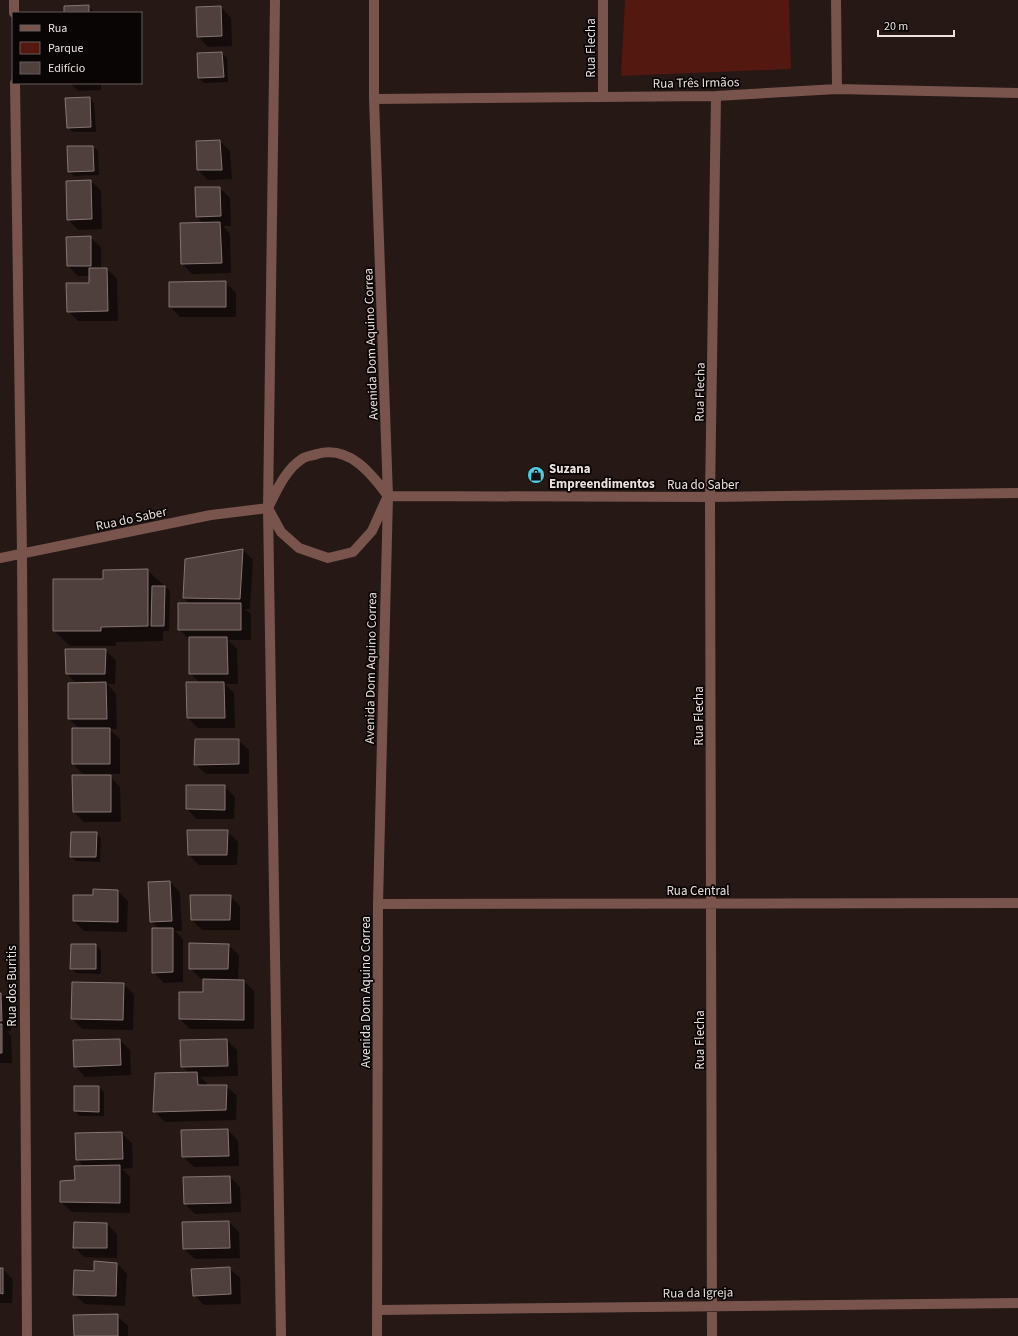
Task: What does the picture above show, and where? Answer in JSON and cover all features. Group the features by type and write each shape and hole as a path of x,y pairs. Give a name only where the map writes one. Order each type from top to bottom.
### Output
{"street":[{"path":"14,0 14,12"},
{"path":"275,0 268,508 281,1336"},
{"name":"Avenida Dom Aquino Correa","path":"374,0 374,99 388,496 378,904 377,1336"},
{"name":"Rua Flecha","path":"603,0 603,96"},
{"path":"836,0 837,89"},
{"name":"Rua dos Buritis","path":"15,84 22,554 27,1336"},
{"name":"Rua Três Irmãos","path":"374,99 716,96 837,89 1018,93"},
{"name":"Rua Flecha","path":"712,1336 710,498 716,96"},
{"path":"326,452 346,455 369,471 388,496 372,531 353,552 328,558 300,548 281,532 268,508 284,478 302,458 326,452"},
{"name":"Rua do Saber","path":"388,496 710,498 1018,493"},
{"name":"Rua do Saber","path":"0,558 211,515 268,508"},
{"name":"Rua Central","path":"378,904 1018,903"},
{"name":"Rua da Igreja","path":"378,1310 712,1305 1018,1303"}],"green space":[{"path":"625,0 789,0 791,69 621,76"}],"building":[{"path":"89,5 89,12 64,12 64,6"},
{"path":"221,6 222,36 197,37 196,7"},
{"path":"222,52 224,77 198,78 197,53"},
{"path":"90,97 91,127 67,128 65,98"},
{"path":"220,140 222,170 197,170 196,141"},
{"path":"67,146 93,146 94,171 68,172"},
{"path":"91,180 92,219 67,220 66,181"},
{"path":"195,187 220,187 221,216 196,217"},
{"path":"220,222 222,263 181,264 180,223"},
{"path":"91,236 91,266 67,266 66,237"},
{"path":"89,268 107,268 108,311 67,312 66,283 89,283"},
{"path":"226,281 226,307 169,307 169,282"},
{"path":"243,549 240,599 183,598 185,559"},
{"path":"148,569 148,626 101,627 101,631 53,631 53,579 103,579 103,570"},
{"path":"152,586 165,586 164,626 151,626"},
{"path":"178,603 241,603 241,630 178,630"},
{"path":"189,637 227,637 228,674 189,674"},
{"path":"65,649 106,649 105,674 66,674"},
{"path":"106,682 107,719 68,719 68,683"},
{"path":"186,682 224,682 225,718 187,718"},
{"path":"72,728 110,728 110,764 72,764"},
{"path":"195,739 239,739 239,764 194,765"},
{"path":"72,775 111,775 111,812 73,812"},
{"path":"186,785 225,785 225,810 186,809"},
{"path":"187,830 228,830 227,855 188,855"},
{"path":"71,832 97,832 96,857 70,857"},
{"path":"170,881 172,921 150,922 148,882"},
{"path":"93,889 118,890 118,922 73,921 73,895 93,895"},
{"path":"190,895 231,895 230,920 191,920"},
{"path":"152,928 173,928 173,972 152,973"},
{"path":"189,943 229,944 228,969 189,969"},
{"path":"71,944 96,944 96,969 70,969"},
{"path":"203,979 244,980 244,1020 179,1019 179,992 203,992"},
{"path":"72,982 124,983 123,1020 71,1019"},
{"path":"1,993 2,1021 0,1021"},
{"path":"0,1024 2,1024 2,1053 0,1053"},
{"path":"120,1039 121,1065 74,1067 73,1040"},
{"path":"227,1039 228,1066 181,1067 180,1040"},
{"path":"197,1072 198,1085 227,1085 226,1110 153,1112 155,1073"},
{"path":"74,1086 99,1086 99,1112 74,1111"},
{"path":"228,1129 229,1156 182,1157 181,1130"},
{"path":"122,1132 123,1159 76,1160 75,1133"},
{"path":"120,1165 120,1203 60,1202 60,1181 75,1180 74,1166"},
{"path":"230,1176 231,1203 184,1204 183,1177"},
{"path":"229,1221 230,1248 183,1249 182,1222"},
{"path":"74,1222 107,1223 107,1248 73,1248"},
{"path":"94,1261 117,1263 116,1296 73,1295 74,1270 94,1271"},
{"path":"230,1267 231,1294 193,1296 191,1269"},
{"path":"0,1268 3,1268 3,1294 0,1293"},
{"path":"118,1314 118,1336 74,1336 73,1315"}],"place":[{"name":"Suzana Empreendimentos","path":"536,475"}]}
